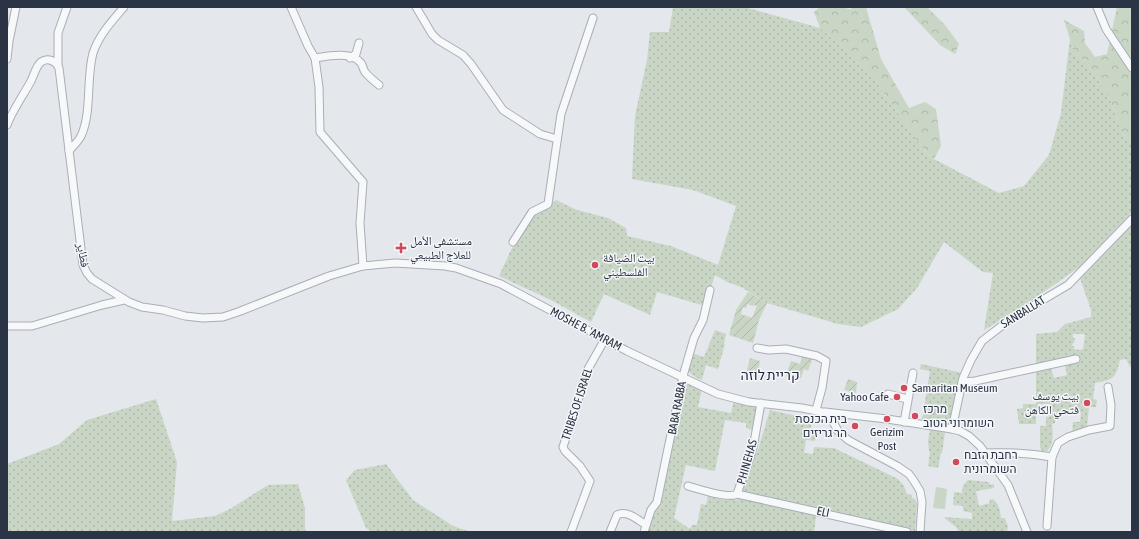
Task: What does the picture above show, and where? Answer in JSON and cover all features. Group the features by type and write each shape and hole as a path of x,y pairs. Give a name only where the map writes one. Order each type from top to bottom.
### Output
{"street":[{"path":"7,59 16,7"},
{"name":"فطاير","path":"67,7 58,33 58,65 84,268 92,279 124,300 142,307 188,317 203,318 220,317 238,312 329,276 354,268"},
{"path":"69,151 81,136 85,120 89,75 93,54 105,29 124,7"},
{"path":"291,7 308,46 315,58 319,87 320,132 363,182 360,223 363,266"},
{"path":"416,7 432,34 438,40 463,56 471,64 503,110 540,134 557,139"},
{"path":"1097,7 1106,30 1132,68"},
{"path":"513,242 532,212 548,204 560,114 593,18"},
{"path":"350,58 356,54 359,43"},
{"path":"315,58 344,56 357,60 362,64 363,70 379,85"},
{"path":"7,126 14,108 38,65 43,61 48,60 58,65"},
{"name":"SANBALLAT","path":"952,429 962,382 971,360 982,341 1012,318 1068,285 1132,219"},
{"name":"MOSHE B. 'AMRAM","path":"354,268 395,263 453,267 503,285 605,339 722,395 761,403 952,429 969,436 977,442 1008,485 1027,532"},
{"name":"BABA RABBA","path":"610,532 617,515 619,514 629,514 645,528 650,510 657,502 683,376 694,338 703,320 710,290"},
{"path":"7,326 32,326 124,300"},
{"name":"TRIBES OF ISRAEL","path":"571,532 590,481 580,466 563,447 588,369 605,339"},
{"path":"757,348 769,350 786,349 817,356 826,361 822,388 816,410"},
{"path":"962,382 975,381 1076,360"},
{"path":"904,422 907,398 913,372"},
{"path":"1047,526 1052,457 1058,443 1068,437 1089,430 1110,426 1111,405 1108,386"},
{"path":"888,394 907,398"},
{"name":"PHINEHAS","path":"688,486 725,495 735,496 738,494 753,448 761,403"},
{"path":"824,412 831,418 838,431 850,442 897,466 914,480 920,491 922,502 920,532"},
{"path":"985,453 999,452 1034,454 1052,457"},
{"name":"ELI","path":"738,494 907,532"}],"green space":[{"path":"673,7 744,7 820,28 842,46 876,82 925,151 934,159 999,193 1024,186 1049,155 1061,113 1070,38 1074,52 1088,64 1109,97 1123,134 1132,142 1132,212 1081,266 1022,307 984,330 993,273 983,272 944,242 917,288 898,309 861,327 838,324 767,303 741,287 727,282 715,275 705,306 657,292 650,315 604,294 591,322 551,300 499,276 511,250 534,212 550,206 556,200 577,210 608,218 626,228 627,236 671,246 718,265 736,206 693,190 632,179 635,116 647,60 650,32 669,32"},
{"path":"820,7 842,7 852,10 850,7 866,7 881,59 909,108 925,102 936,109 941,146 934,159 925,151 876,82 842,46 820,28 814,12"},
{"path":"904,7 927,7 945,25 959,44 955,54 940,45"},
{"path":"1117,7 1132,7 1132,142 1123,134 1109,97 1088,64 1074,52 1064,20 1084,31 1085,43 1095,57 1107,54"},
{"path":"1132,223 1132,366 1130,367 1126,359 1120,360 1113,378 1095,383 1093,399 1097,400 1096,407 1089,407 1087,428 1072,434 1073,422 1080,422 1081,412 1068,413 1063,416 1055,417 1055,423 1052,424 1053,435 1051,445 1047,451 1042,451 1040,447 1040,426 1046,426 1046,417 1049,417 1050,404 1038,404 1036,424 1019,424 1017,409 1023,408 1023,404 1036,404 1036,371 1051,368 1054,378 1067,375 1065,365 1077,361 1036,365 1036,334 1057,332 1065,324 1091,317 1091,310 1080,278","holes":["1073,334 1085,335 1083,349 1074,349 1074,346 1072,346 1075,338 1073,338"]},
{"path":"748,292 767,303 759,320 753,343 729,335 736,310","holes":["747,304 757,306 752,318 741,314 743,307 746,308"]},
{"path":"715,330 726,334 725,344 718,369 706,365 702,380 690,373 688,370 689,363 692,353 704,357"},
{"path":"803,354 813,357 808,371 804,369 801,378 793,379 787,377 786,375 791,361 800,364"},
{"path":"750,358 760,361 757,377 746,374"},
{"path":"921,364 963,373 949,425 922,420 930,371 920,369"},
{"path":"848,379 857,382 856,393 844,390"},
{"path":"686,385 691,385 702,389 698,407 731,413 734,400 758,406 753,430 746,428 746,423 725,420 715,471 686,465 674,518 690,529 692,525 697,525 701,504 706,505 708,495 738,500 739,497 814,513 816,517 814,532 647,532 654,510 661,505 675,426 683,388"},
{"path":"156,399 177,462 172,521 215,516 230,509 268,485 298,484 305,508 305,529 307,532 7,532 7,464 59,444 87,420"},
{"path":"770,410 810,419 812,423 810,430 817,431 815,441 806,440 804,453 813,454 814,447 834,448 898,479 904,486 907,494 912,495 912,498 915,499 917,503 915,531 742,492 754,451 757,453"},
{"path":"930,429 945,432 938,468 928,466 930,452 928,441"},
{"path":"386,464 413,500 453,526 471,532 373,532 366,528 346,480 355,470"},
{"path":"968,480 989,482 990,485 994,484 994,488 976,491 979,506 990,503 989,500 993,499 999,507 1001,518 1005,518 1008,527 1007,532 959,532 956,527 943,517 972,519 972,513 963,511 963,506 953,505 954,492 962,493 963,485"},
{"path":"936,487 947,489 945,509 933,508"}],"place":[{"name":"مستشفى الأمل للعلاج الطبيعي","path":"401,248"},
{"name":"بيت الضيافة الفلسطيني","path":"595,265"},
{"name":"Samaritan Museum","path":"904,388"},
{"name":"Yahoo Cafe","path":"897,397"},
{"name":"بيت يوسف فتحي الكاهن","path":"1087,403"},
{"name":"מרכז השומרוני הטוב","path":"915,416"},
{"name":"Gerizim Post","path":"887,419"},
{"name":"בית הכנסת הר גריזים","path":"855,426"},
{"name":"רחבת הזבח השומרונית","path":"956,462"}],"district":[{"name":"קריית לוזה","path":"770,375"}]}
